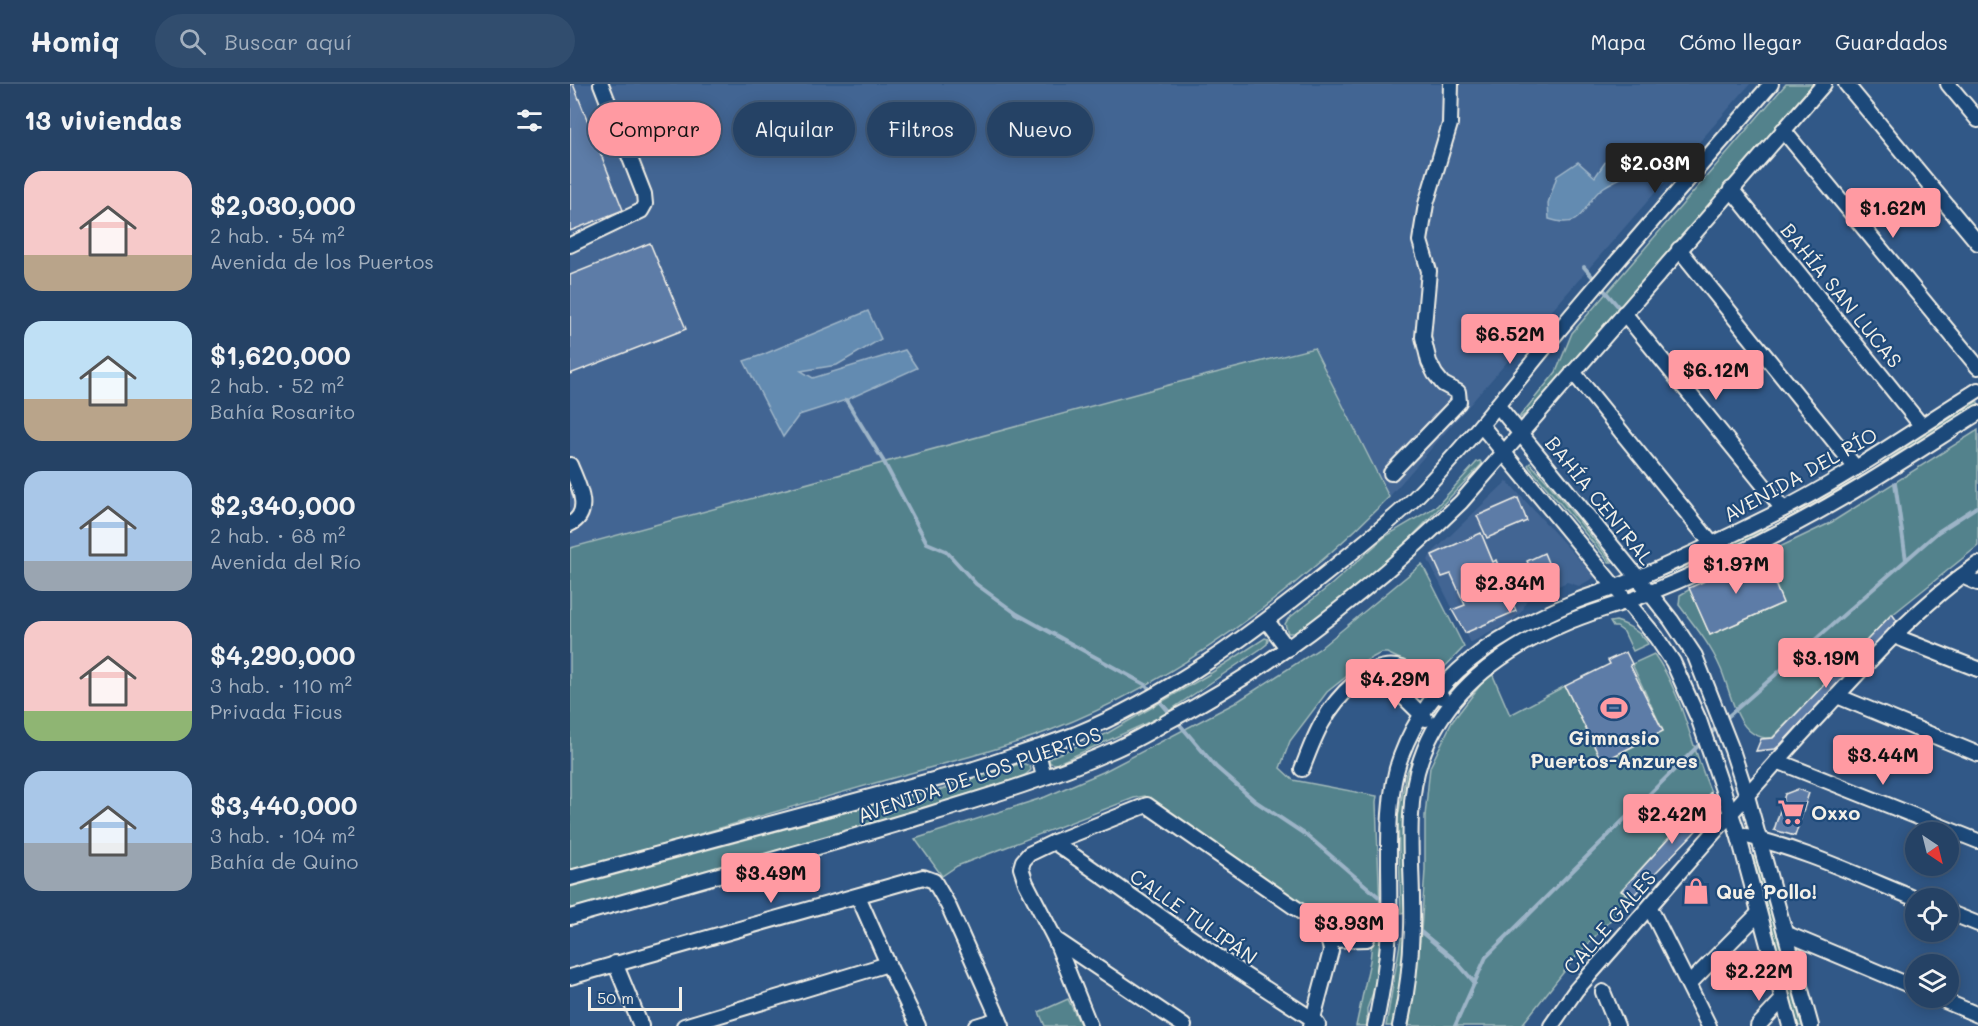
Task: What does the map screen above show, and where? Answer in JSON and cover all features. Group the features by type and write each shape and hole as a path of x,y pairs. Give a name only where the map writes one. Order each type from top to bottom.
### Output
{"street":[{"path":"570,245 641,211 645,204 644,194 601,84"},
{"path":"1391,473 1459,402 1458,392 1443,384 1429,362 1423,337 1429,271 1420,241 1426,204 1450,124 1451,84"},
{"name":"AVENIDA DE LOS PUERTOS","path":"570,878 974,769 1037,748 1077,733 1164,688 1268,621 1409,504 1498,406 1564,325 1771,84"},
{"name":"AVENIDA DE LOS PUERTOS","path":"570,916 858,836 1044,777 1112,751 1196,707 1288,649 1356,598 1410,552 1461,502 1824,84"},
{"path":"1846,84 1978,243"},
{"path":"1948,84 1978,120"},
{"path":"1783,130 1978,367"},
{"name":"BAHÍA SAN LUCAS","path":"1731,189 1921,425"},
{"path":"1679,249 1856,468"},
{"path":"1624,313 1777,513 1780,533"},
{"path":"1573,372 1712,544"},
{"name":"AVENIDA DEL RÍO","path":"1375,1026 1389,929 1391,796 1400,757 1421,714 1437,692 1462,666 1498,639 1527,623 1638,578 1777,513 1856,468 1978,390"},
{"name":"BAHÍA CENTRAL","path":"1498,406 1650,593 1695,656 1732,750 1747,796 1811,1026"},
{"name":"AVENIDA DEL RÍO","path":"1400,1026 1405,1006 1412,928 1411,855 1414,793 1421,759 1451,704 1473,679 1501,656 1542,633 1569,621 1650,593 1780,533 1840,499 1978,413"},
{"path":"1481,425 1615,587 1673,662 1697,715 1738,834 1790,1026"},
{"path":"570,465 583,499 583,512 570,524"},
{"name":"CALLE GALES","path":"1551,1026 1576,990 1650,908 1681,869 1837,696 1927,604 1978,564"},
{"path":"1962,576 1978,582"},
{"path":"1268,621 1288,649"},
{"path":"1894,636 1978,669"},
{"path":"1302,769 1322,722 1358,679 1376,670 1390,666 1401,668 1412,673 1451,704"},
{"path":"1462,666 1473,679"},
{"path":"1376,670 1436,728"},
{"path":"1837,696 1978,754"},
{"path":"1697,715 1715,707"},
{"path":"1037,748 1044,777"},
{"path":"1777,761 1978,841"},
{"path":"1090,1026 1055,939 1026,883 1022,868 1023,861 1029,854 1054,842 1147,805 1310,918 1323,930 1331,946 1315,1024"},
{"path":"1738,834 1816,857 1905,893"},
{"name":"CALLE TULIPÁN","path":"1054,842 1315,1024"},
{"path":"570,977 923,877 934,881 948,904 1000,1023 976,1026"},
{"path":"858,896 918,1026"},
{"path":"1650,908 1709,1026"},
{"path":"1689,984 1759,913"},
{"path":"1959,916 1978,924"},
{"path":"1389,929 1412,928"},
{"path":"1785,933 1905,983"},
{"path":"1055,939 1184,1026"},
{"path":"1331,946 1367,939"},
{"path":"615,963 640,1026"},
{"path":"684,1026 888,964"},
{"path":"1603,992 1617,1026"},
{"path":"1758,1026 1782,1000"},
{"path":"1959,1007 1978,1015"}],"shaded area":[{"path":"570,84 1750,84 1389,497 1313,348 1261,360 570,548"},
{"path":"1617,145 1642,146 1643,168 1604,187 1577,218 1561,222 1549,219 1548,203 1557,176 1578,162 1595,177"},
{"path":"868,311 881,339 837,365 801,371 813,378 905,350 917,368 846,400 799,415 783,437 744,361"},
{"path":"1507,481 1595,577 1579,586 1567,582 1526,601 1523,610 1512,621 1470,643 1428,560 1431,554"}],"green space":[{"path":"1786,84 1813,84 1532,409 1520,418 1556,372 1572,333"},
{"path":"1314,348 1389,497 1315,566 1232,631 1143,687 1051,730 986,752 570,872 570,548 1176,383"},
{"path":"1978,402 1978,407 1877,472 1782,525 1780,523 1873,470"},
{"path":"1978,430 1978,546 1892,615 1772,738 1760,737 1750,731 1742,723 1737,713 1720,667 1711,650 1679,605 1680,595 1690,589 1710,635 1783,603 1763,555 1832,522"},
{"path":"1480,461 1482,464 1398,551 1323,614 1296,633 1288,633 1285,624 1288,619 1386,536 1437,506"},
{"path":"1530,463 1612,562 1609,562 1530,468 1528,465"},
{"path":"1768,528 1766,533 1665,575 1665,572"},
{"path":"1422,564 1464,647 1433,679 1425,678 1400,659 1387,653 1381,653 1366,661 1327,692 1290,741 1280,768 1293,780 1377,796 1379,934 1385,934 1383,965 1367,1009 1367,1026 1356,1026 1370,961 1373,934 1338,932 1145,796 1134,798 957,866 942,876 915,839 1045,797 1103,772 1235,703 1319,649"},
{"path":"1616,621 1634,630 1648,644 1633,651 1624,632 1613,627 1610,622"},
{"path":"1265,638 1268,639 1267,644 1262,648 1160,717 1056,764 1050,763 1051,757 1106,734 1208,675"},
{"path":"1654,654 1680,703 1711,792 1621,890 1632,897 1574,959 1521,1026 1409,1026 1421,932 1425,870 1425,816 1430,767 1452,722 1491,671 1510,715 1565,686 1603,762 1663,731 1632,664"},
{"path":"1424,732 1405,912 1401,913 1398,817 1406,774"},
{"path":"1022,763 1030,766 1031,770 1012,780 828,837 570,910 570,887 888,801 943,789"},
{"path":"1753,856 1756,858 1802,1026 1798,1026"},
{"path":"1401,938 1405,938 1404,967 1394,1026 1386,1026"},
{"path":"1068,999 1081,1026 1045,1026 1039,1012"}],"building":[{"path":"570,84 573,84 588,122 588,156 602,156 623,210 570,231"},
{"path":"650,243 686,329 570,374 570,275"},
{"path":"1518,498 1527,521 1487,538 1477,516"},
{"path":"1481,533 1493,562 1496,560 1516,611 1465,633 1452,610 1465,605 1451,574 1442,577 1432,555"},
{"path":"1544,553 1554,577 1537,584 1527,561"},
{"path":"1763,555 1783,603 1710,635 1689,588"},
{"path":"1892,614 1897,621 1780,745 1775,749 1756,751 1761,739 1773,738"},
{"name":"Gimnasio Puertos-Anzures","path":"1626,652 1632,664 1630,665 1663,731 1602,762 1565,686 1610,664 1608,660"},
{"name":"Oxxo","path":"1798,789 1809,793 1795,836 1774,830 1785,794"},
{"path":"1711,792 1716,809 1632,897 1621,891"}],"waterway":[{"path":"1584,267 1623,312"},
{"path":"846,400 884,462 927,543 946,551 976,584 1017,614 1146,685 1216,767 1255,801 1309,837 1380,898"},
{"path":"1895,483 1906,560"},
{"path":"1724,720 1938,532 1978,506"},
{"path":"1707,737 1719,725"},
{"path":"1455,1026 1486,957 1702,742"},
{"path":"1421,932 1455,960 1475,983"}],"place":[{"name":"Gimnasio Puertos-Anzures","path":"1614,708"},
{"name":"Oxxo","path":"1791,812"},
{"name":"Qué Pollo!","path":"1696,891"}]}
